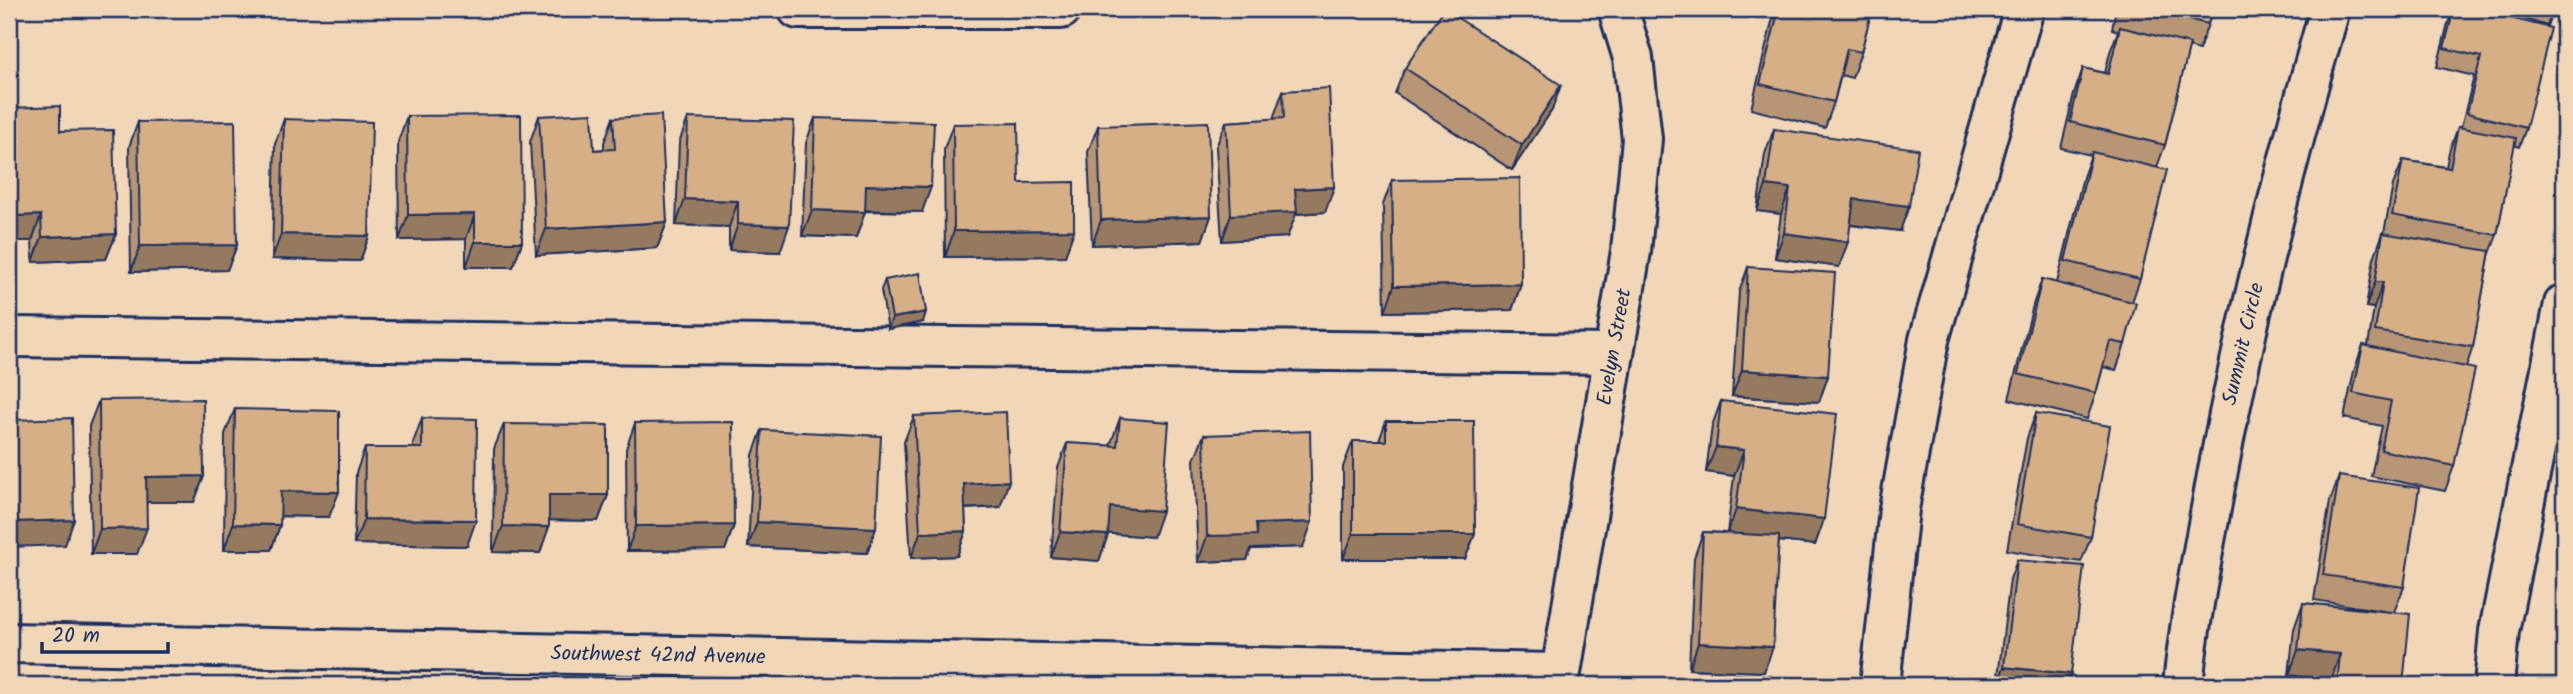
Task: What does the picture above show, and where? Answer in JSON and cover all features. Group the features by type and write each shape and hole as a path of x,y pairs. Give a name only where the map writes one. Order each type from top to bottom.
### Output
{"street":[{"path":"798,9 1061,9"},
{"name":"Evelyn Street","path":"1559,679 1631,251 1642,139 1633,58 1618,9"},
{"path":"1880,685 1899,509 1929,340 2024,9"},
{"name":"Summit Circle","path":"2183,685 2188,637 2232,391 2294,134 2330,9"},
{"path":"2494,685 2499,631 2564,304"},
{"path":"9,337 1614,354"},
{"name":"Southwest 42nd Avenue","path":"9,643 1559,679"}],"building":[{"path":"1444,9 1561,85 1522,145 1405,68"},
{"path":"1779,9 1872,9 1861,52 1847,49 1834,102 1760,84"},
{"path":"2143,9 2212,9 2208,24"},
{"path":"2454,9 2473,9 2551,28 2526,128 2467,113 2481,57 2444,48"},
{"path":"2120,27 2190,44 2165,145 2070,122 2083,68 2108,74"},
{"path":"1329,88 1334,187 1295,189 1297,212 1231,215 1226,122 1284,118 1283,91"},
{"path":"60,106 60,131 113,130 116,234 42,237 41,215 12,216 9,108"},
{"path":"592,113 594,150 615,149 613,118 661,115 667,222 546,229 539,116"},
{"path":"521,115 522,242 475,242 475,214 408,215 407,116"},
{"path":"688,118 794,121 789,226 738,224 738,201 685,199"},
{"path":"815,118 934,122 931,187 866,185 865,212 812,210"},
{"path":"284,119 372,122 369,236 281,234"},
{"path":"235,121 237,245 140,246 138,122"},
{"path":"1208,122 1211,216 1101,220 1098,126"},
{"path":"1018,123 1019,183 1074,182 1074,230 954,231 953,124"},
{"path":"2458,127 2516,138 2497,235 2392,215 2403,160 2450,168"},
{"path":"1774,129 1918,149 1909,206 1854,199 1848,242 1784,233 1790,188 1766,185"},
{"path":"2092,152 2167,170 2140,279 2065,261"},
{"path":"1520,178 1521,284 1394,286 1392,180"},
{"path":"2383,233 2490,251 2473,347 2375,331 2383,282 2375,282"},
{"path":"1748,267 1835,273 1828,376 1742,370"},
{"path":"920,273 926,312 892,318 885,280"},
{"path":"2042,279 2136,303 2125,344 2110,341 2096,393 2018,374"},
{"path":"2363,345 2475,369 2454,466 2381,450 2391,401 2353,393"},
{"path":"203,399 204,476 146,477 147,528 100,529 99,400"},
{"path":"1721,401 1837,414 1824,519 1736,509 1744,450 1716,447"},
{"path":"235,409 339,411 339,492 281,491 280,525 233,524"},
{"path":"1006,412 1009,481 964,484 966,531 920,533 914,416"},
{"path":"2036,413 2110,426 2091,537 2017,524"},
{"path":"72,418 74,520 9,522 9,420"},
{"path":"422,418 477,419 476,520 364,519 365,448 422,448"},
{"path":"1120,418 1169,422 1162,511 1110,507 1108,535 1060,532 1067,443 1117,446"},
{"path":"1386,421 1474,421 1475,534 1353,534 1353,441 1386,441"},
{"path":"733,422 734,525 636,526 635,423"},
{"path":"504,424 608,425 608,495 549,495 549,527 503,526"},
{"path":"762,430 881,436 876,528 757,522"},
{"path":"1310,431 1312,522 1256,524 1257,535 1207,536 1204,435"},
{"path":"2339,476 2419,488 2404,587 2323,575"},
{"path":"1703,532 1779,536 1773,647 1698,643"},
{"path":"2017,560 2084,566 2071,674 2004,667"},
{"path":"2303,603 2410,614 2403,685 2337,685 2340,654 2298,650"},
{"path":"1710,673 1771,676 1770,685 1709,685"}]}
